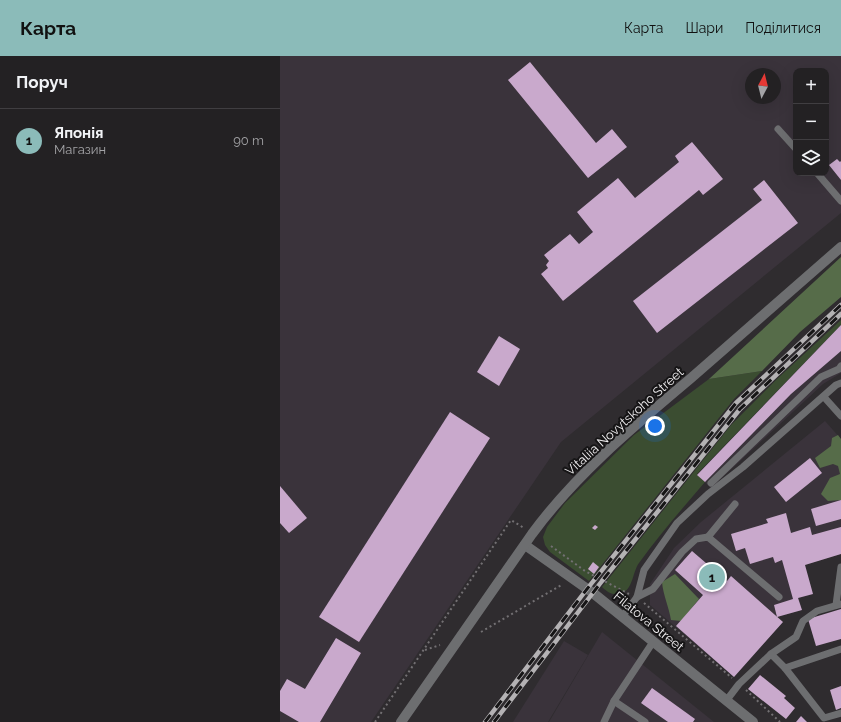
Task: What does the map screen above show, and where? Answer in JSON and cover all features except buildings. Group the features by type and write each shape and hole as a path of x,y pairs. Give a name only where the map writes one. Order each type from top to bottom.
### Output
{"street":[{"name":"Vitaliia Novytskoho Street","path":"401,722 551,509 575,482 618,440 841,248"},
{"name":"Filatova Street","path":"525,545 593,593 753,722"}],"lane":[{"path":"778,129 793,146"},
{"path":"820,176 841,201"},
{"path":"711,483 821,377 839,369 841,366"},
{"path":"622,617 637,597 644,570 677,523 708,494 743,468 836,385 841,383"},
{"path":"824,397 841,416"},
{"path":"708,538 735,504"},
{"path":"637,597 653,589 682,552 696,538 708,538 779,597"},
{"path":"726,700 739,684 771,654 796,637 803,621 817,611 839,604 841,567"},
{"path":"604,722 614,701 653,642"},
{"path":"785,668 841,649"},
{"path":"771,654 785,668 824,718 841,713"},
{"path":"614,701 645,722"}],"path":[{"path":"375,722 512,520 527,530"},
{"path":"550,546 585,572 637,597 739,684 780,722"},
{"path":"481,632 567,582"}],"shaded area":[{"path":"280,56 841,56 841,213 561,442 371,722 280,722"},
{"path":"841,325 841,373 823,384 711,488 697,475"},
{"path":"825,421 841,439 841,554 805,565 813,594 799,598 802,610 777,617 783,622 734,677 650,605 650,584 674,548 701,522"},
{"path":"602,632 714,722 549,722"},
{"path":"564,641 588,655 548,722 513,722"}],"green space":[{"path":"841,257 841,297 800,332 762,371 709,379"},
{"path":"841,320 841,325 697,474 705,482 639,563 627,590 615,594 609,593 604,589 602,587 731,425 778,378"},
{"path":"762,371 734,399 589,581 550,552 545,545 543,537 547,527 565,503 634,435 709,379"},
{"path":"838,435 841,439 841,500 828,501 821,494 830,478 840,474 838,466 833,464 820,468 815,458 831,446 832,438"},
{"path":"675,574 699,599 681,621 671,620 662,582"}],"railway":[{"path":"485,722 587,589 736,403 841,305"},
{"path":"494,722 602,581 740,409 841,314"}],"place":[{"name":"Японія","path":"712,577"}]}
